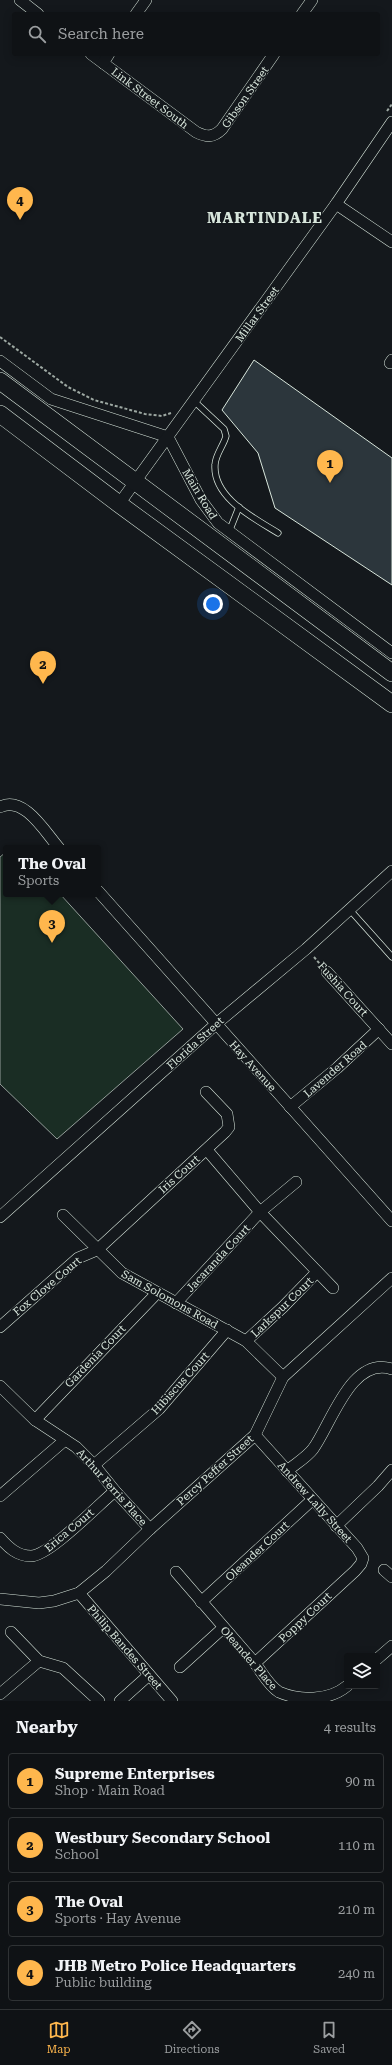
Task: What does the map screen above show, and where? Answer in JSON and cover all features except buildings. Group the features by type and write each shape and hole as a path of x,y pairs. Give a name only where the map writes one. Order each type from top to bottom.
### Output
{"main road":[{"name":"Main Road","path":"0,381 392,674"},
{"path":"0,414 119,504 392,704"}],"street":[{"path":"20,0 35,12"},
{"path":"137,12 146,0"},
{"path":"303,12 312,0"},
{"name":"Gibson Street","path":"212,136 222,129 273,56"},
{"name":"Link Street South","path":"106,58 196,132 205,137 212,136"},
{"name":"Millar Street","path":"119,504 336,204 388,119"},
{"path":"336,204 392,242"},
{"path":"0,361 51,399 168,437"},
{"name":"Main Road","path":"168,437 208,511 218,523 392,653"},
{"path":"0,807 10,804 24,808 56,845"},
{"name":"Florida Street","path":"0,1218 216,1024 350,910 392,870"},
{"name":"Hay Avenue","path":"101,895 392,1221"},
{"name":"Fushia Court","path":"327,972 392,1044"},
{"name":"Lavender Road","path":"290,1107 337,1068 379,1029"},
{"name":"Iris Court","path":"97,1250 225,1132 229,1126 227,1114 206,1092"},
{"name":"Larkspur Court","path":"207,1150 260,1212 333,1288"},
{"name":"Jacaranda Court","path":"176,1303 260,1212 296,1182"},
{"name":"Sam Solomons Road","path":"63,1215 122,1273 246,1341 283,1377"},
{"name":"Fox Clove Court","path":"0,1327 78,1258 97,1250"},
{"name":"Larkspur Court","path":"246,1341 283,1307 317,1272"},
{"name":"Percy Peffer Street","path":"0,1599 39,1603 54,1601 78,1593 106,1571 150,1528 255,1435 283,1377 392,1278"},
{"name":"Gardenia Court","path":"35,1420 157,1293"},
{"name":"Hibiscus Court","path":"94,1465 159,1409 227,1330"},
{"path":"287,1471 312,1450 338,1403 363,1374 372,1367 380,1366 392,1370"},
{"name":"Arthur Ferris Place","path":"0,1386 35,1420 76,1447 150,1528"},
{"name":"Andrew Lally Street","path":"255,1435 312,1500 357,1548 363,1558 361,1564 355,1571"},
{"path":"0,1496 65,1440"},
{"path":"336,1526 378,1486 392,1470"},
{"name":"Erica Court","path":"0,1538 10,1549 21,1555 32,1556 42,1552 54,1545 115,1491"},
{"name":"Oleander Court","path":"201,1602 312,1500"},
{"name":"Poppy Court","path":"255,1663 355,1571"},
{"name":"Oleander Place","path":"176,1572 223,1628 255,1663 272,1687 280,1693 291,1697 323,1700 344,1689"},
{"name":"Philip Bandes Street","path":"78,1593 172,1701"},
{"path":"180,1667 223,1628"},
{"path":"11,1632 39,1662 64,1668 99,1701"},
{"path":"380,1656 392,1646"},
{"path":"0,1694 39,1662"},
{"path":"120,1701 149,1675"}],"lane":[{"path":"194,401 224,429 226,436 214,463 215,475 222,490 239,507 278,533"},
{"path":"229,532 239,507"},
{"path":"350,910 392,957"}],"path":[{"path":"388,119 392,104"},
{"path":"0,337 68,387 94,400 145,414 162,416 174,412"},
{"name":"Fushia Court","path":"306,949 327,972"}],"green space":[{"path":"3,854 3,897 63,897 183,1029 57,1139 0,1084 0,857"}],"place":[{"name":"JHB Metro Police Headquarters","path":"20,220"},
{"name":"Supreme Enterprises","path":"330,483"},
{"name":"Westbury Secondary School","path":"43,684"},
{"name":"The Oval","path":"52,943"}],"district":[{"name":"MARTINDALE","path":"265,218"}]}
